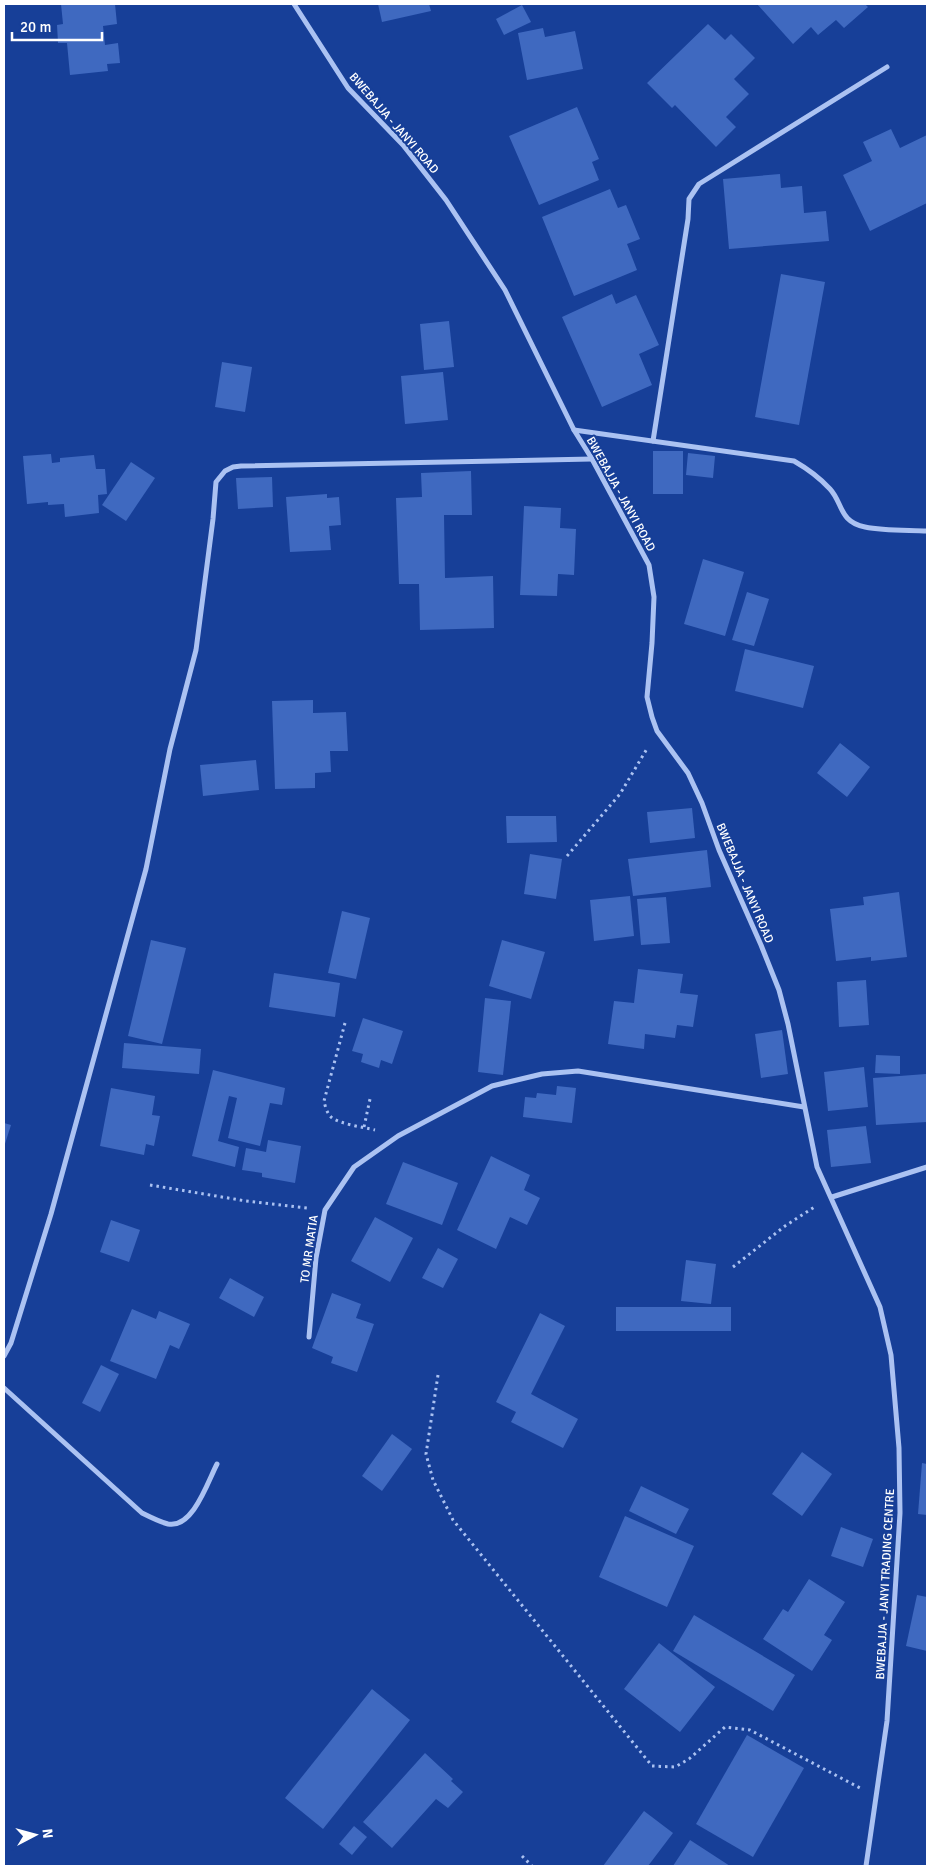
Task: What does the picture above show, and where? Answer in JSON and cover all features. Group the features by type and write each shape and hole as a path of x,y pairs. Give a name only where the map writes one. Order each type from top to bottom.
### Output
{"street":[{"name":"BWEBAJJA - JANYI ROAD","path":"294,4 348,88 403,145 446,200 505,290 574,430 592,459 649,565 654,597 647,697 657,731 688,773 702,803 719,850 779,990 788,1024 804,1107"},
{"path":"653,441 688,219 689,199 699,184 886,67"},
{"path":"574,430 794,460 812,471 832,491 841,511 850,520 864,527 927,531"},
{"path":"4,1356 10,1343 52,1214 146,869 170,749 196,650 216,482 220,475 233,467 241,466 592,459"},
{"name":"TO MR MATIA","path":"309,1337 316,1258 325,1210 354,1167 398,1136 492,1086 542,1074 578,1071 804,1107"},
{"name":"BWEBAJJA - JANYI TRADING CENTRE","path":"804,1107 817,1167 880,1307 891,1355 899,1448 900,1513 887,1721 866,1866"},
{"path":"832,1197 927,1168"},
{"path":"4,1388 142,1513 169,1524 182,1521 194,1511 217,1464"}],"path":[{"path":"567,856 620,794 657,731"},
{"path":"345,1023 324,1102 330,1116 364,1128 398,1136"},
{"path":"364,1128 370,1099"},
{"path":"150,1185 246,1201 325,1210"},
{"path":"733,1267 785,1226 832,1197"},
{"path":"438,1376 426,1454 434,1480 453,1520 652,1766 675,1767 689,1759 724,1727 750,1730 876,1796"},
{"path":"522,1856 532,1866"}],"building":[{"path":"61,4 115,4 117,24 103,26 105,45 118,43 120,63 107,64 108,71 70,75 67,43 58,43 57,25 63,24"},
{"path":"378,4 429,4 431,11 382,22"},
{"path":"757,4 865,4 868,7 844,28 836,20 818,35 811,27 793,44"},
{"path":"522,5 531,22 504,35 496,19"},
{"path":"708,24 725,40 731,34 755,58 734,79 749,94 726,117 736,127 716,147 675,105 672,108 647,83"},
{"path":"543,28 545,37 575,31 583,69 527,80 518,33"},
{"path":"577,107 599,159 592,162 599,180 539,205 509,136"},
{"path":"891,129 900,148 927,135 927,203 870,231 843,175 872,161 863,142"},
{"path":"780,174 781,188 802,186 804,213 826,211 829,241 729,249 723,179"},
{"path":"610,189 618,208 626,205 640,239 627,244 637,270 574,296 542,217"},
{"path":"781,274 825,282 799,425 755,417"},
{"path":"612,294 616,304 636,295 659,345 639,354 652,385 602,407 562,317"},
{"path":"449,321 454,367 424,370 420,324"},
{"path":"222,362 252,367 245,412 215,407"},
{"path":"443,372 448,420 405,424 401,376"},
{"path":"653,451 683,451 683,494 653,494"},
{"path":"688,453 715,456 713,478 686,475"},
{"path":"51,454 52,463 60,462 60,458 94,455 96,469 105,469 107,494 98,495 99,513 65,517 64,504 48,505 48,502 27,504 23,456"},
{"path":"131,462 155,478 126,521 102,505"},
{"path":"471,471 472,515 444,515 445,578 493,576 494,628 420,630 419,584 399,584 396,498 422,497 421,473"},
{"path":"272,477 273,507 238,509 236,478"},
{"path":"327,494 327,498 339,497 341,525 329,526 331,550 290,552 286,497"},
{"path":"524,506 561,508 560,528 576,529 574,575 558,574 557,596 520,595"},
{"path":"703,559 744,572 725,636 684,624"},
{"path":"747,592 769,599 754,646 732,640"},
{"path":"745,649 814,666 803,708 735,691"},
{"path":"313,700 313,713 346,712 348,751 330,751 331,772 315,773 315,788 275,789 272,701"},
{"path":"840,743 870,767 847,797 817,773"},
{"path":"256,760 259,790 203,796 200,765"},
{"path":"692,808 695,838 650,843 647,812"},
{"path":"506,816 556,816 557,842 507,843"},
{"path":"707,850 711,887 633,896 628,859"},
{"path":"530,854 562,859 556,899 524,894"},
{"path":"899,892 907,957 871,961 871,957 836,961 830,909 864,905 863,897"},
{"path":"630,896 634,936 594,941 590,900"},
{"path":"666,897 670,943 641,945 637,899"},
{"path":"342,911 370,918 356,979 328,973"},
{"path":"151,940 186,948 162,1044 128,1036"},
{"path":"502,940 545,952 531,999 489,986"},
{"path":"638,969 683,974 680,993 698,995 693,1027 677,1025 675,1038 645,1034 644,1049 608,1044 614,1001 634,1003"},
{"path":"274,973 340,983 335,1017 269,1007"},
{"path":"866,980 869,1025 839,1027 837,982"},
{"path":"485,998 511,1001 503,1075 478,1072"},
{"path":"363,1018 403,1031 392,1064 381,1060 379,1068 361,1062 363,1054 352,1051"},
{"path":"782,1030 788,1074 761,1078 755,1034"},
{"path":"124,1043 201,1049 199,1074 122,1068"},
{"path":"876,1055 900,1056 900,1074 875,1073"},
{"path":"864,1067 868,1107 828,1111 824,1072"},
{"path":"213,1070 285,1088 282,1105 270,1103 260,1146 228,1138 237,1098 229,1096 218,1141 239,1147 235,1167 192,1156"},
{"path":"926,1074 927,1122 876,1125 873,1078"},
{"path":"557,1086 576,1088 572,1123 523,1117 525,1097 536,1098 537,1093 556,1095"},
{"path":"111,1088 155,1096 152,1115 160,1116 154,1146 146,1144 144,1155 100,1146"},
{"path":"4,1123 11,1125 4,1147"},
{"path":"866,1126 871,1163 831,1167 827,1130"},
{"path":"268,1140 301,1146 295,1183 262,1177 262,1173 242,1170 246,1148 266,1152"},
{"path":"491,1156 530,1175 524,1190 540,1198 527,1225 510,1217 496,1249 457,1230"},
{"path":"403,1162 458,1183 442,1225 386,1204"},
{"path":"375,1217 413,1238 390,1282 351,1261"},
{"path":"111,1220 140,1230 129,1262 100,1252"},
{"path":"438,1248 458,1259 443,1288 422,1278"},
{"path":"686,1260 716,1264 711,1304 681,1301"},
{"path":"230,1278 264,1297 254,1317 219,1298"},
{"path":"332,1293 361,1304 356,1318 374,1324 357,1372 331,1363 333,1357 312,1348"},
{"path":"616,1307 731,1307 731,1331 616,1331"},
{"path":"132,1309 156,1319 159,1311 190,1324 179,1349 170,1345 156,1379 110,1361"},
{"path":"540,1313 565,1326 531,1394 578,1419 563,1448 511,1422 516,1412 496,1402"},
{"path":"101,1365 119,1374 100,1412 82,1403"},
{"path":"392,1434 412,1449 382,1491 362,1476"},
{"path":"802,1452 832,1474 802,1516 772,1494"},
{"path":"922,1463 927,1464 927,1515 918,1514"},
{"path":"641,1486 689,1509 676,1534 629,1511"},
{"path":"625,1516 694,1546 667,1607 599,1577"},
{"path":"841,1527 873,1539 863,1567 831,1556"},
{"path":"809,1579 845,1602 824,1635 832,1640 812,1671 763,1639 783,1609 788,1612"},
{"path":"917,1595 927,1597 927,1651 906,1646"},
{"path":"694,1615 795,1675 773,1711 673,1651"},
{"path":"659,1643 715,1687 680,1732 624,1689"},
{"path":"372,1689 410,1720 323,1829 285,1798"},
{"path":"747,1735 804,1768 753,1857 696,1824"},
{"path":"425,1753 453,1779 451,1781 463,1792 448,1808 436,1799 392,1848 363,1822"},
{"path":"644,1811 673,1833 648,1866 603,1866"},
{"path":"354,1826 367,1837 352,1855 339,1844"},
{"path":"690,1840 730,1866 673,1866"}]}
